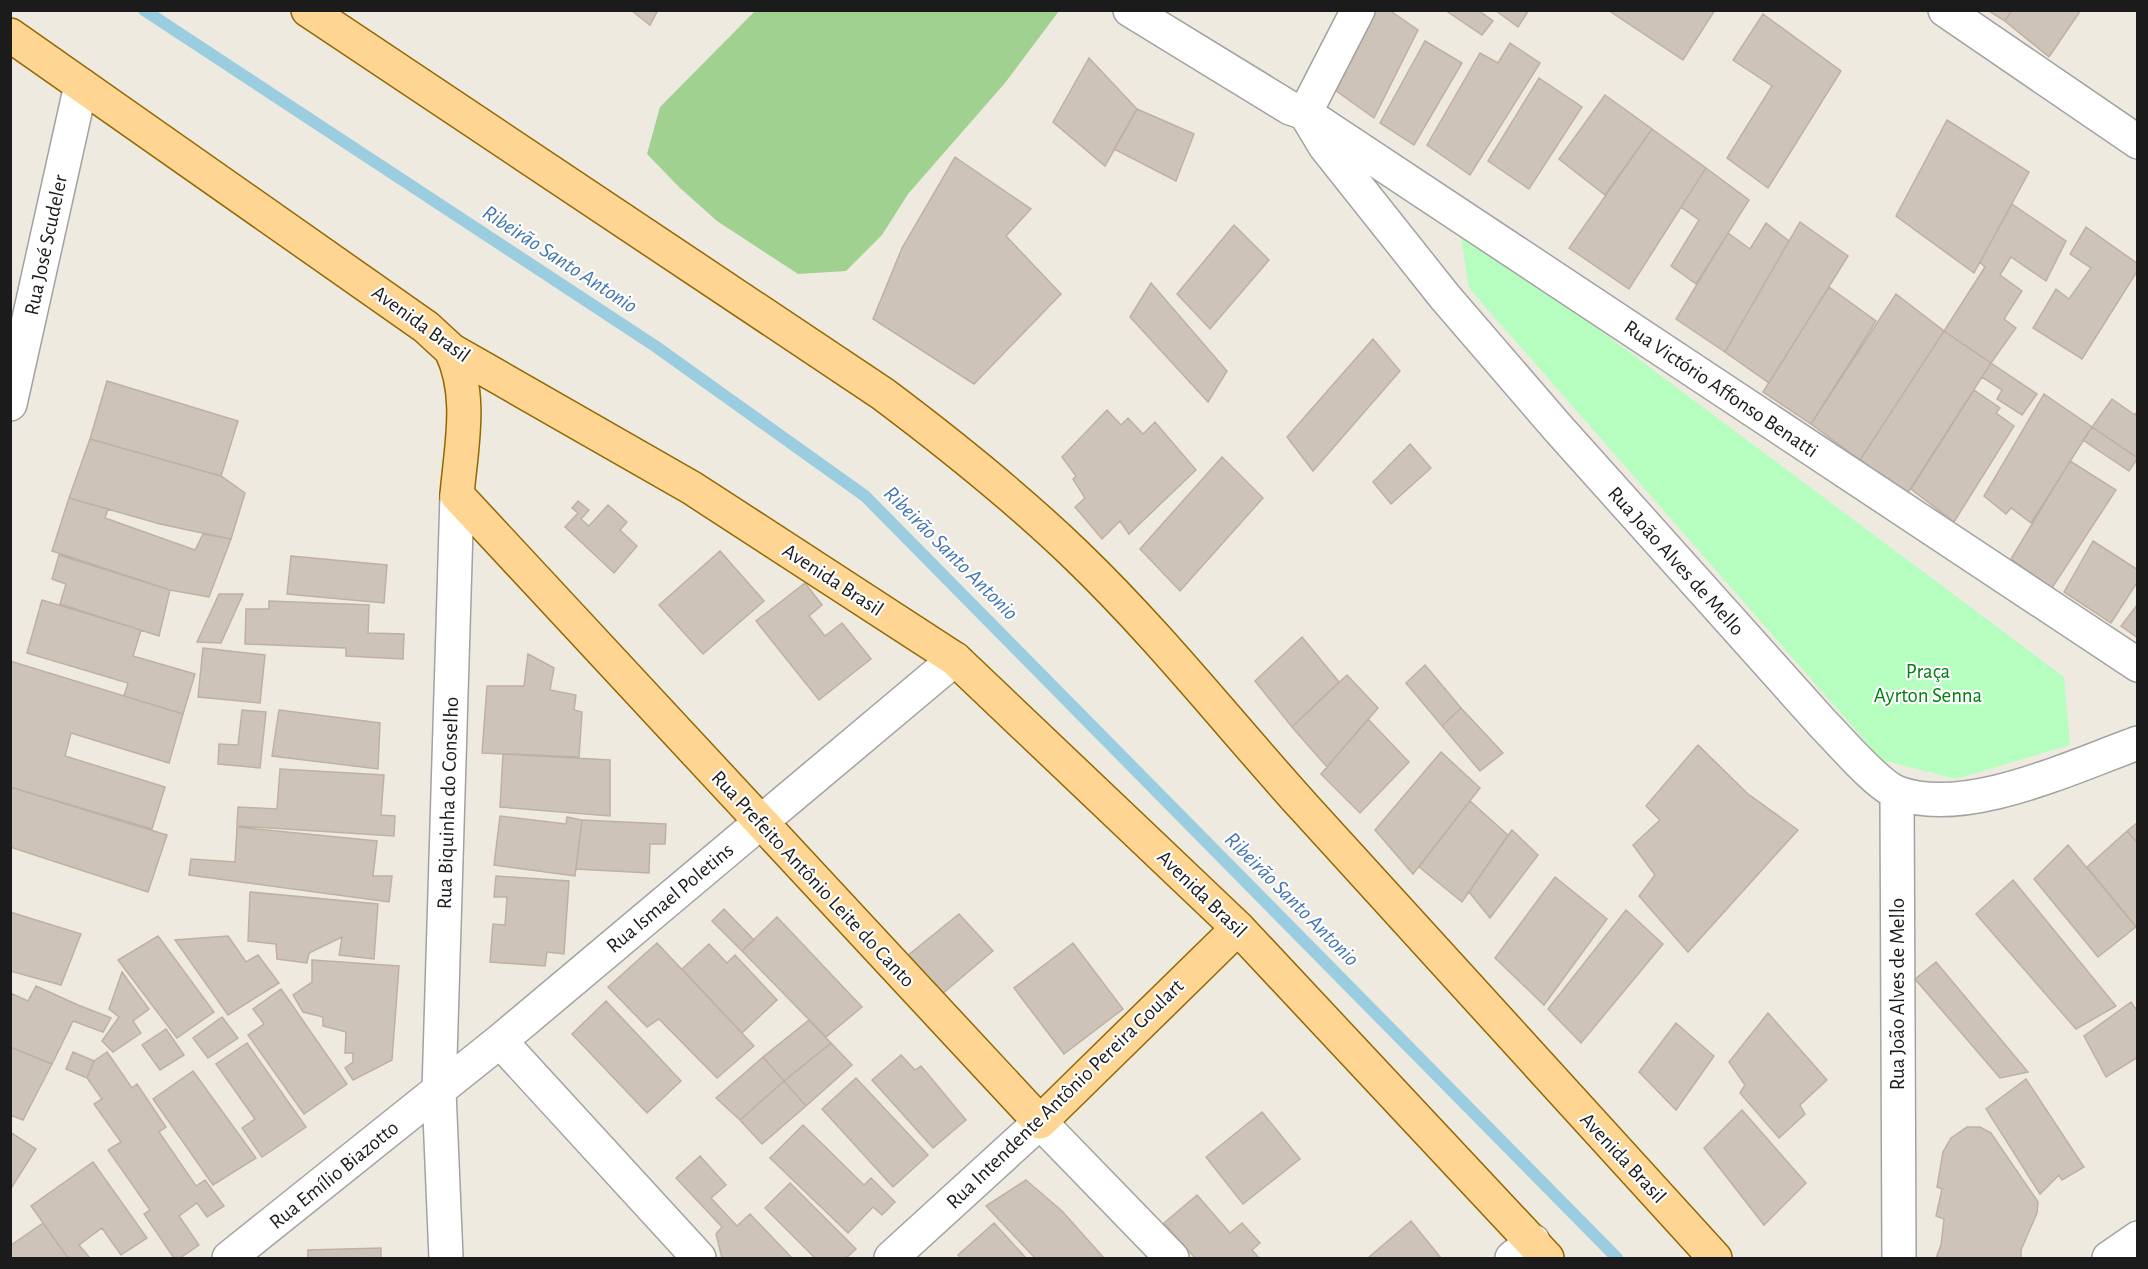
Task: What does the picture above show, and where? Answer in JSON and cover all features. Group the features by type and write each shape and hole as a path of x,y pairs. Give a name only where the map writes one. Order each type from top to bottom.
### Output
{"main road":[{"name":"Avenida Brasil","path":"308,10 883,394 967,456 1023,505 1080,558 1136,618 1301,804 1715,1258"},
{"name":"Avenida Brasil","path":"10,35 426,327 451,350 692,488 956,659 1238,928 1531,1253"},
{"name":"Rua Biquinha do Conselho","path":"451,350 460,369 464,398 457,495"},
{"name":"Rua Prefeito Antônio Leite do Canto","path":"457,495 1040,1122"},
{"name":"Rua Intendente Antônio Pereira Goulart","path":"1040,1122 1238,928"}],"street":[{"path":"1130,10 1290,108 1305,113 1358,10"},
{"path":"1945,10 2138,142"},
{"name":"Rua José Scudeler","path":"10,404 81,85"},
{"name":"Rua Victório Affonso Benatti","path":"1305,113 2138,665"},
{"name":"Rua João Alves de Mello","path":"1305,113 1325,146 1445,297 1565,436 1824,725 1866,768 1897,793 1899,1258"},
{"name":"Rua Biquinha do Conselho","path":"447,1258 439,1091 457,495"},
{"name":"Rua Ismael Poletins","path":"439,1091 956,659"},
{"path":"1897,793 1946,799 2002,791 2138,743"},
{"path":"500,1041 699,1258"},
{"name":"Rua Emílio Biazotto","path":"229,1258 439,1091"},
{"name":"Rua Intendente Antônio Pereira Goulart","path":"891,1258 1040,1122"},
{"name":"Rua Prefeito Antônio Leite do Canto","path":"1040,1122 1172,1258"},
{"path":"2109,1258 2138,1238"}],"green space":[{"path":"755,11 1059,11 1005,83 908,194 882,235 846,271 798,274 717,221 647,154 660,107"},
{"name":"Praça Ayrton Senna","path":"1459,225 2064,677 2070,745 1956,779 1882,760 1469,288"}],"building":[{"path":"631,10 658,10 650,25"},
{"path":"1365,10 1389,10 1418,30 1374,118 1325,83"},
{"path":"1445,10 1478,10 1493,21 1482,35"},
{"path":"1495,10 1529,10 1518,27"},
{"path":"1608,10 1715,10 1683,60"},
{"path":"1987,10 2012,10 2005,21"},
{"path":"2012,10 2081,10 2049,57 2005,21"},
{"path":"1763,14 1841,71 1768,188 1727,158 1772,86 1733,60"},
{"path":"1425,41 1462,63 1414,145 1380,123"},
{"path":"1510,43 1540,63 1470,175 1427,145 1480,53 1498,63"},
{"path":"1089,58 1137,109 1105,166 1053,122"},
{"path":"1539,78 1582,107 1529,189 1488,161"},
{"path":"1605,95 1652,129 1605,195 1559,159"},
{"path":"1137,109 1194,134 1176,181 1114,149"},
{"path":"1947,120 2029,172 1974,273 1896,216"},
{"path":"1652,129 1706,168 1629,289 1569,248"},
{"path":"955,157 1031,209 1006,236 1061,294 974,384 873,319 902,248"},
{"path":"1706,168 1749,200 1696,284 1671,266 1699,220 1681,207"},
{"path":"2012,204 2066,241 2046,281 2011,257 2000,275 2022,291 2004,319 2016,328 1991,363 1944,331 1985,267 1980,262"},
{"path":"1800,222 1848,256 1769,383 1725,352"},
{"path":"1766,223 1789,241 1725,352 1676,319 1728,233 1750,249"},
{"path":"1234,225 1269,260 1210,329 1177,294"},
{"path":"2086,227 2138,264 2138,270 2082,359 2033,328 2056,289 2069,299 2091,268 2070,254"},
{"path":"1151,283 1227,371 1208,402 1130,317"},
{"path":"1829,287 1876,321 1811,424 1763,392"},
{"path":"1896,294 1944,331 1860,460 1811,424"},
{"path":"1944,331 1991,363 1907,494 1860,460"},
{"path":"1373,339 1400,371 1313,471 1287,437"},
{"path":"1991,363 2037,394 2022,415 1997,399 2002,390 1982,377"},
{"path":"107,381 238,421 221,476 90,439"},
{"path":"1974,390 2000,408 1996,413 2014,426 1954,522 1911,489"},
{"path":"2044,394 2092,427 2031,523 2011,508 2006,514 1984,496"},
{"path":"2112,399 2135,415 2138,410 2138,458 2092,427"},
{"path":"1107,410 1121,425 1128,418 1143,434 1155,422 1196,470 1129,534 1120,521 1102,539 1075,507 1085,498 1073,479 1076,476 1062,457"},
{"path":"2092,427 2138,458 2129,471 2083,440"},
{"path":"90,439 221,476 245,493 231,539 160,524 69,498"},
{"path":"1410,444 1431,468 1391,504 1373,482"},
{"path":"1222,457 1263,498 1180,591 1140,549"},
{"path":"2070,461 2116,490 2052,588 2011,559"},
{"path":"69,498 108,509 105,518 195,550 203,534 231,539 209,597 170,590 52,551"},
{"path":"578,501 589,510 581,519 589,526 608,505 627,522 620,530 637,546 614,573 565,527 578,513 572,508"},
{"path":"2093,541 2138,570 2138,581 2111,623 2064,592"},
{"path":"720,551 764,601 703,654 659,605"},
{"path":"59,555 170,590 159,636 60,604 66,584 52,579"},
{"path":"291,556 387,565 384,603 287,594"},
{"path":"805,583 822,605 809,616 825,636 842,623 871,659 819,700 756,621"},
{"path":"219,594 243,594 221,643 197,642"},
{"path":"42,600 141,630 133,656 195,674 183,714 124,696 128,683 27,653"},
{"path":"269,601 369,605 368,633 404,634 403,659 346,656 346,648 245,644 246,609 269,609"},
{"path":"2138,604 2138,638 2121,626"},
{"path":"1302,637 1339,682 1292,727 1255,681"},
{"path":"203,648 265,655 260,703 198,697"},
{"path":"528,654 554,668 550,690 576,695 574,710 582,712 579,757 482,753 487,686 524,686"},
{"path":"10,661 183,714 169,763 71,733 65,756 165,787 152,829 10,787"},
{"path":"1425,665 1461,708 1442,726 1406,683"},
{"path":"1347,675 1378,708 1327,767 1292,727"},
{"path":"1461,708 1503,753 1480,771 1442,726"},
{"path":"242,710 266,712 260,768 218,764 219,744 238,745"},
{"path":"279,710 380,723 378,769 272,756"},
{"path":"1368,719 1409,762 1360,813 1321,774"},
{"path":"1698,745 1748,794 1798,830 1688,952 1639,896 1655,875 1633,845 1660,820 1646,806"},
{"path":"1441,752 1480,788 1413,874 1375,830"},
{"path":"503,754 610,760 610,816 500,807"},
{"path":"280,769 384,775 381,815 395,816 394,836 237,826 238,807 277,809"},
{"path":"10,787 167,835 148,892 10,847"},
{"path":"1470,801 1508,835 1462,902 1419,867"},
{"path":"500,816 566,824 567,817 582,820 575,876 494,865"},
{"path":"582,820 666,824 665,844 650,844 649,873 576,869"},
{"path":"2138,822 2138,844 2127,831"},
{"path":"237,827 377,841 373,876 392,876 389,902 189,875 191,859 235,862"},
{"path":"1512,830 1538,855 1490,918 1469,892"},
{"path":"2127,831 2138,844 2138,929 2087,867"},
{"path":"2068,845 2136,927 2098,957 2034,879"},
{"path":"496,876 569,881 564,954 547,952 545,966 490,962 493,924 505,925 507,897 494,897"},
{"path":"1555,877 1607,919 1544,1005 1495,958"},
{"path":"2013,880 2116,1006 2076,1029 1976,914"},
{"path":"250,892 378,904 374,959 339,955 342,937 309,953 307,963 277,959 276,944 248,941"},
{"path":"724,909 754,940 742,951 712,921"},
{"path":"1626,910 1663,944 1581,1043 1548,1009"},
{"path":"10,912 81,934 61,985 10,971"},
{"path":"959,914 993,951 942,994 907,956"},
{"path":"777,917 862,1007 826,1037 742,951"},
{"path":"158,936 214,1012 177,1038 118,960"},
{"path":"228,936 246,962 258,955 279,983 228,1015 175,940"},
{"path":"657,943 754,1046 717,1078 659,1019 647,1027 608,987"},
{"path":"1073,943 1123,1009 1064,1054 1014,988"},
{"path":"709,944 727,963 735,955 777,1000 742,1033 682,969"},
{"path":"312,960 399,966 392,1060 353,1080 345,1068 353,1062 353,1053 345,1053 346,1032 323,1026 323,1017 303,1012 293,995 312,982"},
{"path":"1936,962 2028,1072 2000,1078 1915,979"},
{"path":"122,972 149,1009 133,1021 141,1033 113,1052 102,1041 119,1017 109,1009"},
{"path":"36,986 111,1018 103,1032 73,1021 52,1064 10,1047 10,993 28,1001"},
{"path":"281,989 347,1084 304,1114 248,1035 264,1024 253,1009"},
{"path":"606,1001 681,1081 647,1113 572,1034"},
{"path":"2131,1002 2138,1012 2138,1057 2106,1077 2084,1036"},
{"path":"1768,1013 1827,1080 1800,1105 1805,1114 1779,1138 1740,1093 1745,1085 1729,1062"},
{"path":"222,1017 238,1038 208,1058 193,1038"},
{"path":"809,1020 831,1043 784,1081 763,1057"},
{"path":"1676,1023 1714,1056 1676,1110 1639,1072"},
{"path":"166,1029 184,1055 160,1070 142,1045"},
{"path":"247,1043 306,1127 262,1157 242,1128 255,1119 216,1064"},
{"path":"831,1043 852,1065 806,1106 784,1081"},
{"path":"10,1047 52,1064 23,1120 10,1115"},
{"path":"73,1052 94,1061 87,1078 66,1069"},
{"path":"107,1052 132,1088 137,1084 166,1127 159,1132 196,1186 205,1180 224,1206 207,1217 197,1203 179,1216 199,1245 180,1258 174,1258 144,1214 150,1210 108,1150 121,1142 94,1104 102,1099 87,1078 94,1061"},
{"path":"901,1055 915,1070 921,1066 966,1120 933,1148 872,1080"},
{"path":"763,1057 784,1081 740,1120 716,1098"},
{"path":"193,1071 256,1158 213,1185 153,1099"},
{"path":"856,1078 928,1155 893,1187 822,1109"},
{"path":"2026,1079 2084,1167 2062,1180 2059,1175 2040,1194 1986,1109"},
{"path":"784,1081 806,1106 762,1144 740,1120"},
{"path":"1742,1110 1806,1183 1764,1225 1704,1148"},
{"path":"1262,1112 1300,1159 1243,1204 1206,1157"},
{"path":"803,1125 864,1185 871,1178 895,1202 882,1215 873,1207 848,1233 770,1158"},
{"path":"1967,1127 1980,1127 1991,1133 2038,1202 2037,1213 2021,1250 2021,1258 1936,1258 1941,1245 1944,1219 1936,1216 1942,1189 1937,1187 1943,1152 1951,1138"},
{"path":"10,1132 36,1149 10,1190"},
{"path":"700,1156 726,1185 711,1198 737,1226 750,1214 792,1258 722,1258 716,1234 722,1227 676,1178"},
{"path":"93,1162 147,1238 121,1255 102,1228 79,1245 90,1258 68,1258 31,1206"},
{"path":"1026,1180 1062,1211 1104,1258 1035,1258 986,1206"},
{"path":"790,1183 856,1249 846,1258 815,1258 765,1208"},
{"path":"1197,1195 1230,1233 1242,1223 1260,1243 1252,1250 1259,1258 1195,1258 1164,1223"},
{"path":"1411,1221 1441,1258 1368,1258"},
{"path":"43,1223 68,1258 10,1258 10,1246"},
{"path":"994,1223 1026,1258 961,1258 958,1255"},
{"path":"381,1248 381,1258 308,1258 308,1250"}],"waterway":[{"name":"Ribeirão Santo Antonio","path":"144,10 655,346 865,496 1617,1258"}]}
